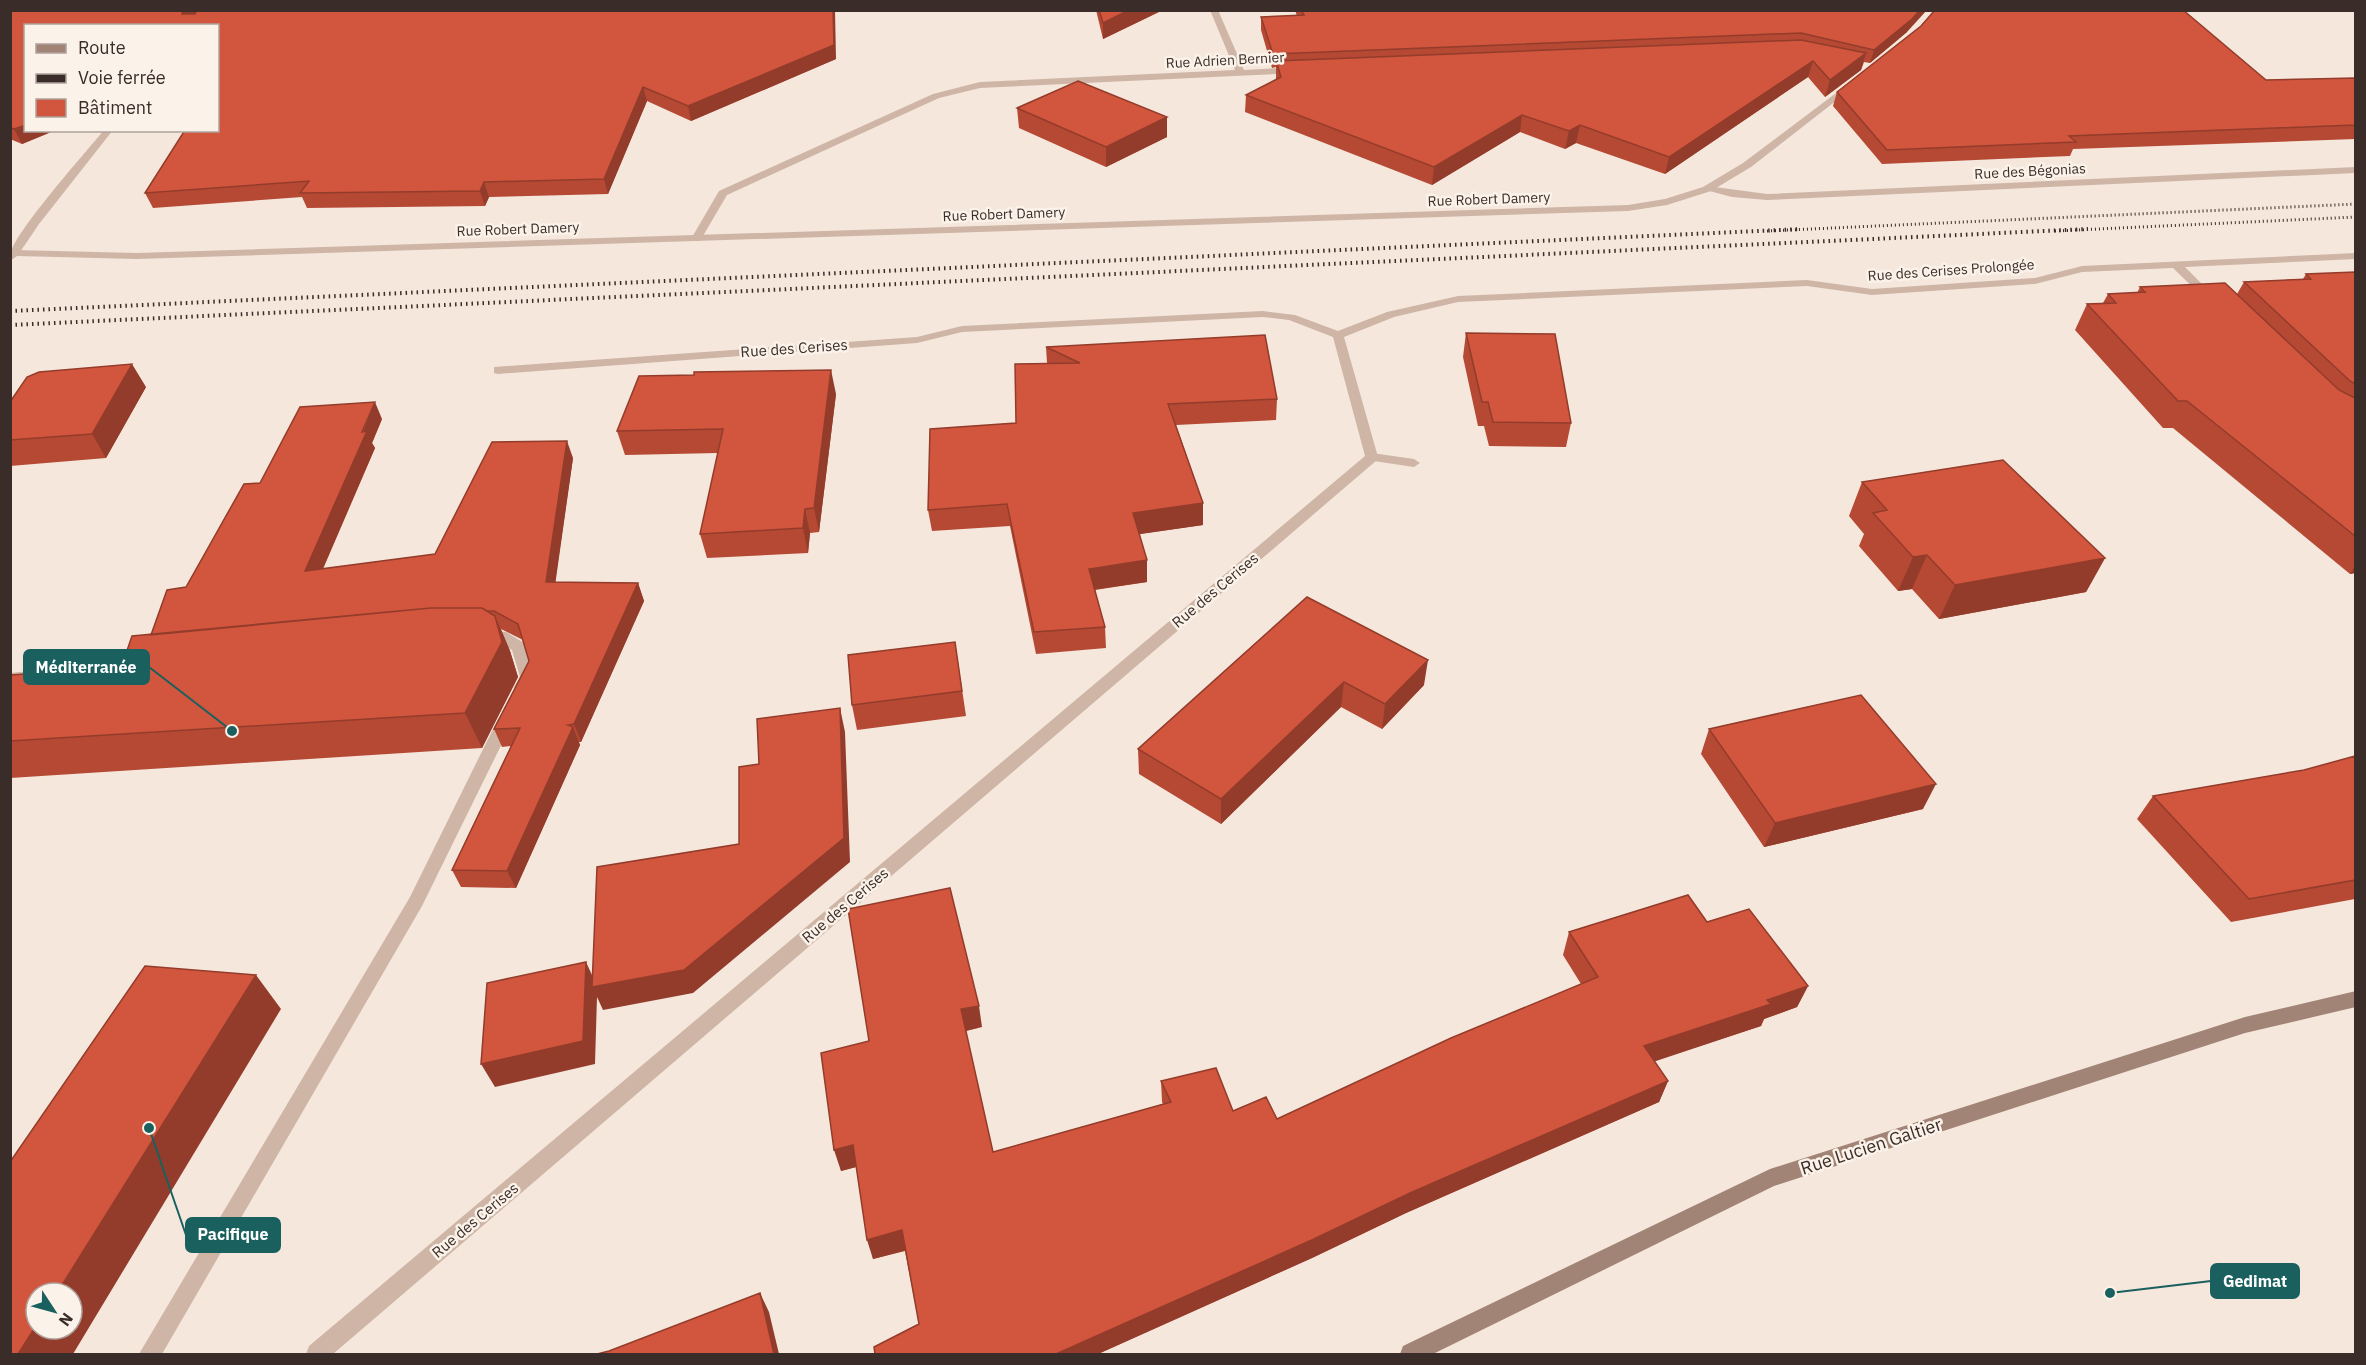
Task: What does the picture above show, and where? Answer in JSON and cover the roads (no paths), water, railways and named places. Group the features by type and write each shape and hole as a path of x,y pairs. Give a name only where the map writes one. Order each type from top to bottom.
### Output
{"main road":[{"name":"Rue Lucien Galtier","path":"1411,1354 1770,1178 2245,1025 2355,999"}],"street":[{"path":"1214,10 1241,73"},
{"name":"Rue Adrien Bernier","path":"696,239 723,193 936,96 981,85 1307,70"},
{"name":"Rue Robert Damery","path":"12,255 137,256 1628,208 1667,202 1707,189 1748,165 1864,74"},
{"path":"12,255 108,132"},
{"name":"Rue des Bégonias","path":"1707,189 1732,194 1767,196 2355,170"},
{"name":"Rue des Cerises Prolongée","path":"1338,335 1391,314 1458,299 1807,283 1872,292 2035,281 2082,269 2355,256"},
{"path":"2176,265 2219,307"},
{"name":"Rue des Cerises","path":"498,370 917,339 962,329 1263,314 1291,317 1338,335"},
{"path":"1338,335 1372,457 1414,463"},
{"name":"Rue des Cerises","path":"317,1354 1372,457"},
{"path":"150,1354 416,901 527,677 519,647 501,636 469,636"},
{"path":"10,678 156,664"}],"railway":[{"path":"1767,231 2356,204"},
{"path":"2055,231 2356,217"},
{"path":"10,311 1800,229"},
{"path":"10,325 2088,229"}],"place":[{"name":"Méditerranée","path":"232,731"},
{"name":"Pacifique","path":"149,1128"},
{"name":"Gedimat","path":"2110,1293"}]}
